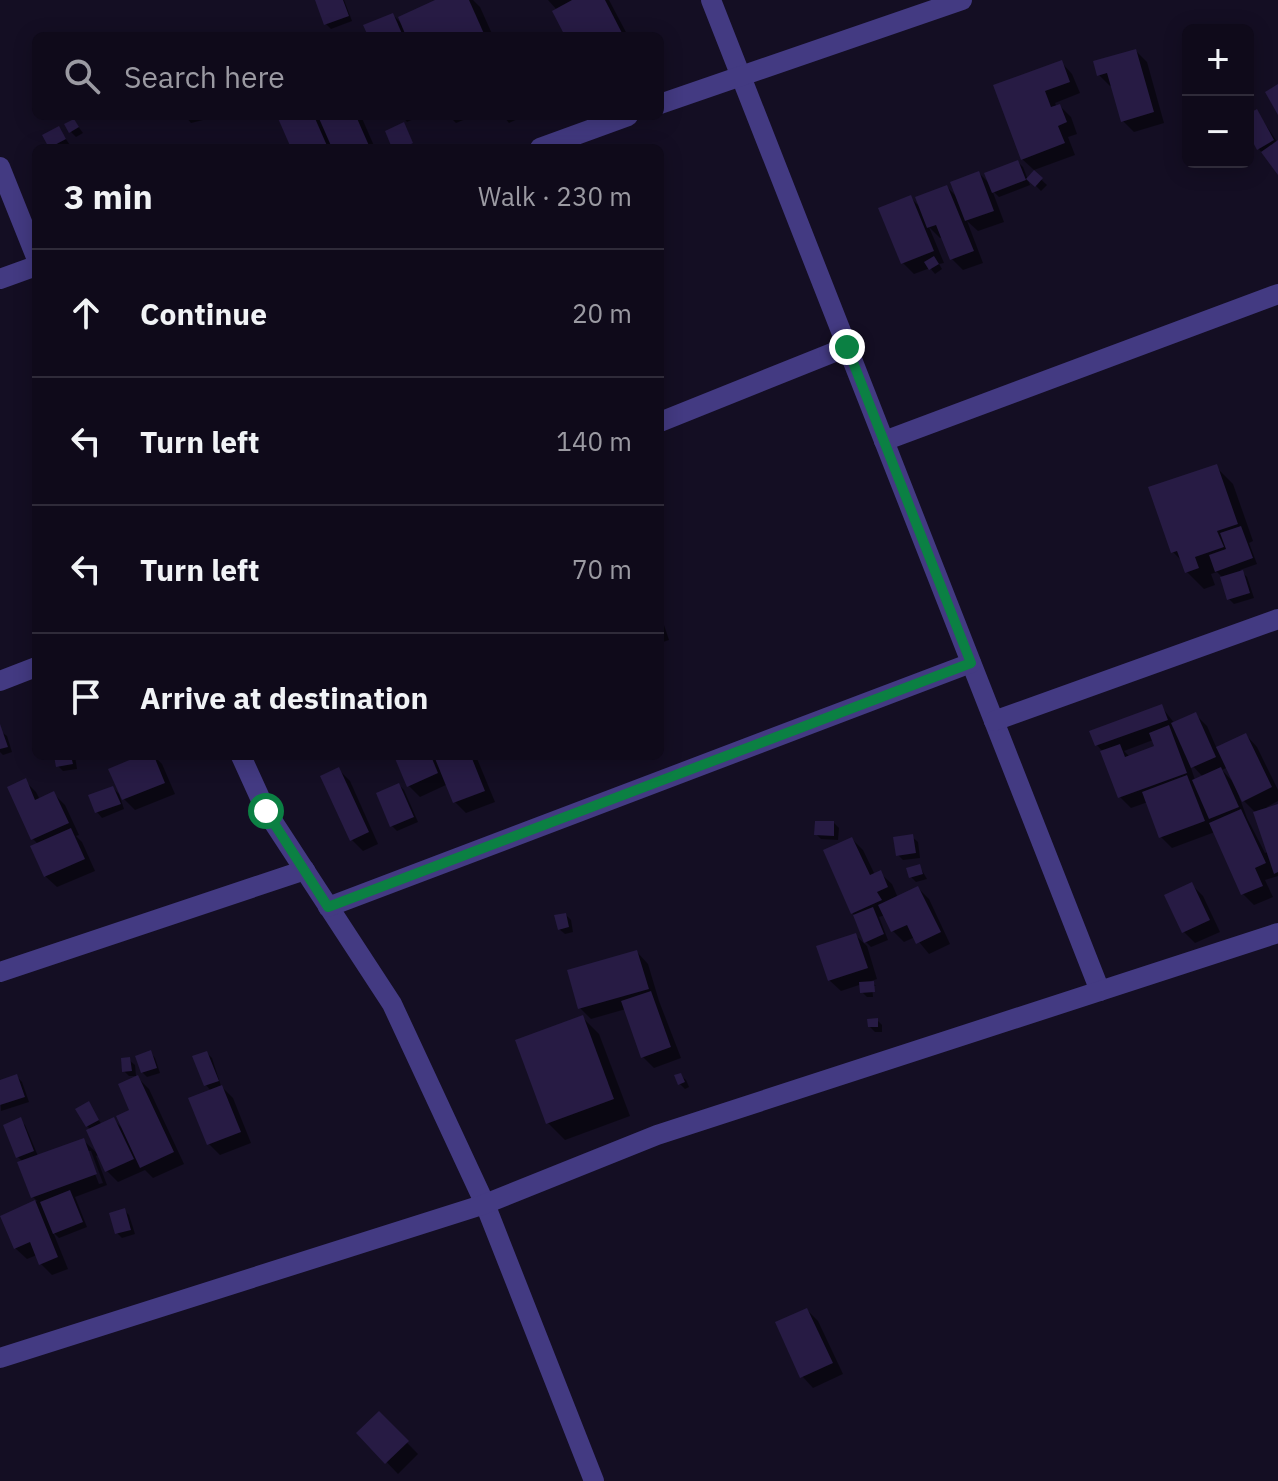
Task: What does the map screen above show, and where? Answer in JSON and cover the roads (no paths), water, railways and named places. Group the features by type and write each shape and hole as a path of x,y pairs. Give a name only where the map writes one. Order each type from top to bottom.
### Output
{"street":[{"path":"711,0 1100,991"},
{"path":"664,103 962,0"},
{"path":"551,144 617,120"},
{"path":"0,167 32,247"},
{"path":"0,279 32,267"},
{"path":"884,441 1278,294"},
{"path":"664,420 847,347"},
{"path":"994,721 1278,619"},
{"path":"328,907 971,663"},
{"path":"0,681 32,669"},
{"path":"243,760 266,811 392,1004 485,1204 594,1481"},
{"path":"0,972 305,870"},
{"path":"0,1358 485,1204 657,1135 1278,933"}]}
